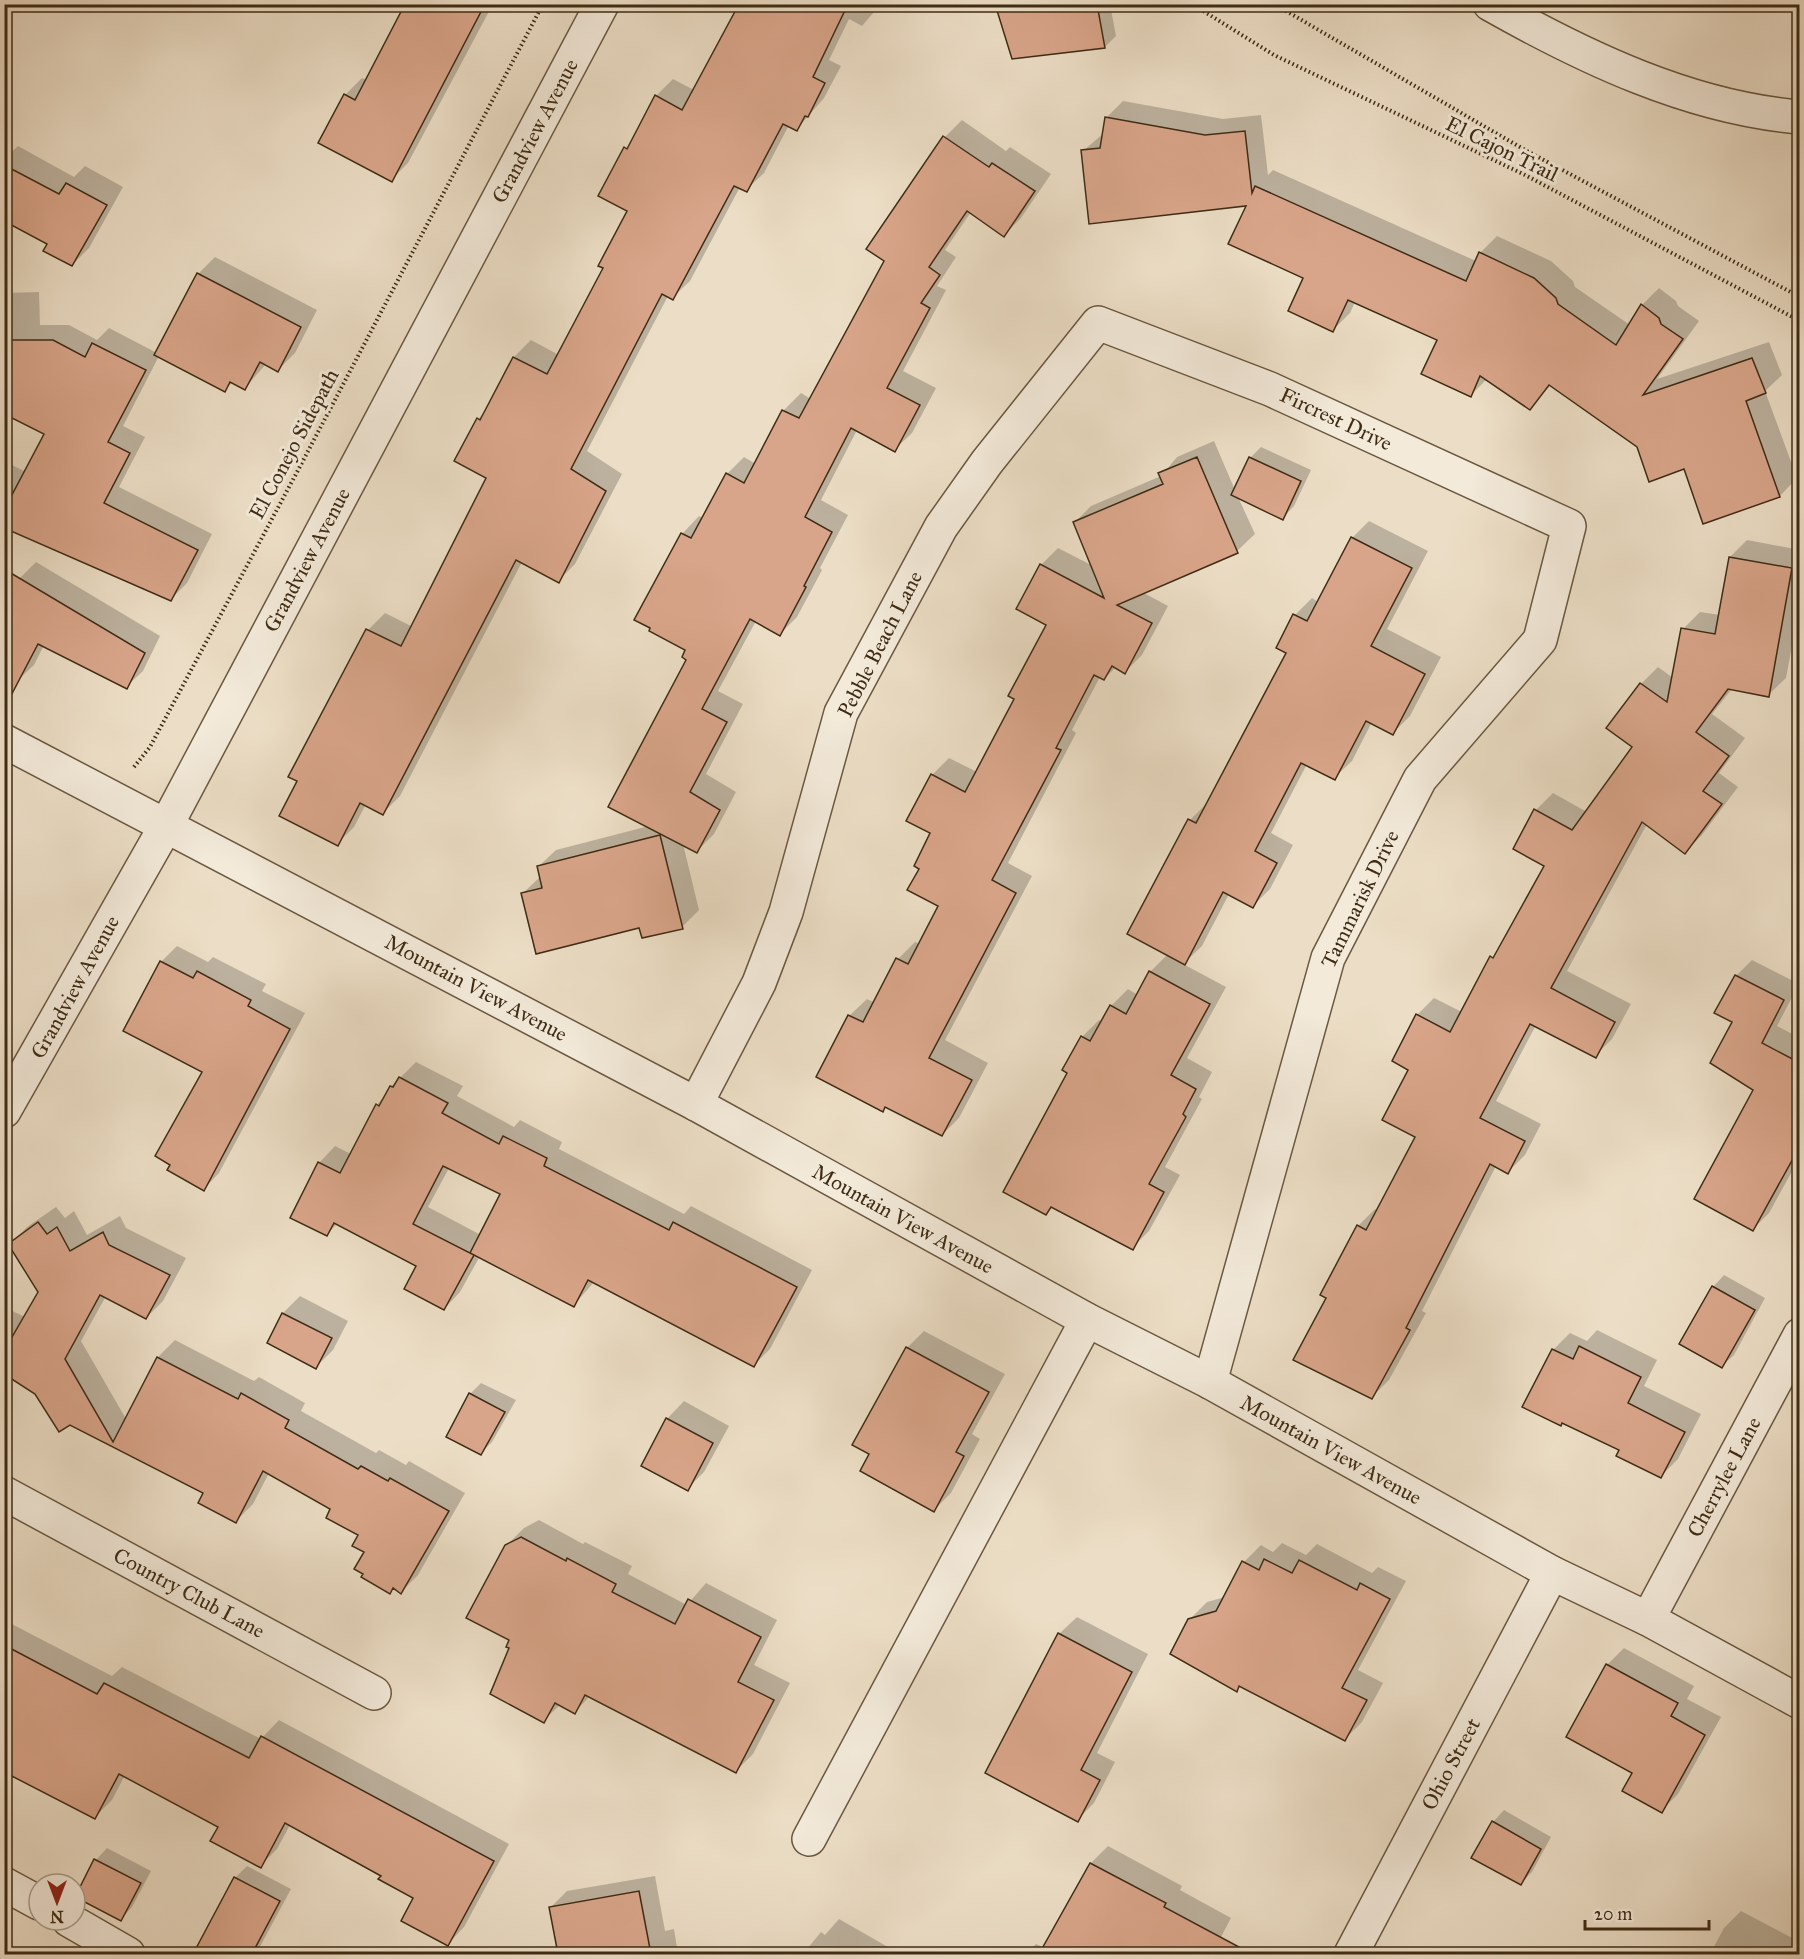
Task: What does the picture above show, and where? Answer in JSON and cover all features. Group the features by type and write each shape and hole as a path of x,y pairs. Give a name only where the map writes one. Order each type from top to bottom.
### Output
{"street":[{"name":"Grandview Avenue","path":"4,1111 167,824 602,4"},
{"path":"1490,4 1636,77 1737,108 1800,117"},
{"name":"Fircrest Drive","path":"1098,323 1270,389 1569,526"},
{"name":"Pebble Beach Lane","path":"696,1104 759,983 786,912 841,714 941,527 987,462 1098,323"},
{"name":"Tammarisk Drive","path":"1210,1382 1328,958 1420,779 1540,640 1569,526"},
{"name":"Mountain View Avenue","path":"4,741 167,824 696,1104 1087,1320 1210,1382 1552,1573 1648,1619 1800,1701"},
{"path":"809,1839 1087,1320"},
{"name":"Cherrylee Lane","path":"1648,1619 1800,1335"},
{"name":"Country Club Lane","path":"4,1493 374,1693"},
{"name":"Ohio Street","path":"1351,1954 1552,1573"},
{"path":"4,1884 27,1896"},
{"path":"87,1932 113,1950"}],"path":[{"name":"El Conejo Sidepath","path":"127,771 138,765 170,710 543,4"},
{"name":"El Cajon Trail","path":"1192,4 1274,55 1525,175 1800,321"},
{"name":"El Cajon Trail","path":"1274,4 1525,150 1800,297"}],"building":[{"path":"405,4 485,4 392,182 318,143 344,94 355,100"},
{"path":"739,4 848,4 813,77 825,83 808,117 805,116 797,131 783,124 747,192 734,186 673,300 662,294 571,469 606,491 559,583 516,560 383,815 360,803 338,846 279,816 297,781 288,777 366,629 401,646 486,478 454,461 477,418 480,420 513,357 547,374 603,268 598,266 627,211 598,196 624,147 627,149 655,95 682,110"},
{"path":"995,4 1097,4 1105,48 1012,59"},
{"path":"1105,117 1205,135 1245,131 1252,193 1255,186 1466,281 1479,252 1534,278 1556,298 1558,304 1616,345 1641,304 1659,318 1661,324 1683,339 1643,395 1752,358 1766,393 1746,401 1780,497 1703,524 1684,469 1649,482 1637,447 1549,385 1530,410 1480,376 1471,397 1421,374 1437,340 1348,300 1333,332 1288,311 1303,278 1228,244 1246,206 1089,224 1081,150 1100,148"},
{"path":"943,136 989,167 992,163 1035,191 1004,237 967,211 929,267 940,275 921,303 930,308 887,388 920,405 895,452 851,428 805,517 832,532 804,586 806,587 780,636 750,619 702,709 727,722 690,792 720,810 697,853 608,807 686,660 682,657 685,650 649,631 650,628 634,620 681,533 691,538 726,473 744,483 782,410 799,418 884,261 866,249"},
{"path":"4,165 59,194 66,183 107,205 72,266 43,251 47,244 4,221"},
{"path":"197,273 301,327 278,372 260,362 245,390 230,382 225,392 154,355"},
{"path":"4,340 53,340 85,357 92,343 146,370 108,442 130,453 104,503 198,550 171,601 4,528 4,510 44,434 4,414"},
{"path":"1197,457 1238,553 1117,605 1152,623 1125,674 1112,666 1104,680 1094,675 1056,748 1061,750 992,880 1016,893 929,1058 972,1080 942,1136 885,1107 883,1112 816,1077 848,1015 863,1022 896,958 908,964 938,906 907,890 919,869 914,866 930,833 906,821 931,774 965,792 1014,699 1008,696 1046,625 1016,609 1040,564 1104,598 1073,522 1163,484 1158,473"},
{"path":"1249,457 1301,481 1283,520 1231,495"},
{"path":"1351,537 1412,568 1371,646 1425,674 1393,735 1366,721 1335,780 1301,763 1255,851 1277,863 1253,908 1223,892 1185,965 1127,934 1188,819 1196,823 1286,653 1276,648 1293,614 1307,621"},
{"path":"1729,557 1792,568 1769,697 1728,689 1696,732 1729,756 1703,791 1722,804 1685,854 1642,822 1551,988 1615,1022 1596,1058 1530,1024 1480,1118 1525,1141 1508,1174 1490,1164 1406,1328 1410,1330 1372,1399 1293,1360 1326,1298 1320,1295 1357,1225 1366,1230 1415,1137 1382,1120 1408,1070 1392,1061 1416,1014 1450,1032 1490,956 1493,958 1544,866 1513,849 1534,809 1572,830 1632,747 1606,728 1640,683 1667,702 1681,628 1715,634"},
{"path":"4,569 145,653 127,689 38,644 4,709"},
{"path":"660,835 683,929 642,938 639,928 536,954 521,893 542,888 537,866"},
{"path":"160,961 193,978 197,971 251,1000 248,1006 290,1029 204,1191 167,1170 170,1165 155,1156 202,1072 123,1031"},
{"path":"1149,971 1210,1004 1171,1075 1196,1089 1183,1114 1186,1117 1149,1184 1164,1192 1133,1250 1051,1207 1046,1215 1003,1192 1067,1073 1062,1070 1081,1036 1090,1041 1110,1005 1126,1014"},
{"path":"1735,975 1784,1000 1762,1043 1800,1063 1800,1146 1753,1231 1694,1199 1753,1090 1710,1063 1732,1022 1714,1013"},
{"path":"399,1077 448,1103 442,1113 499,1144 503,1136 547,1158 544,1166 669,1230 673,1222 797,1287 754,1367 588,1280 574,1307 474,1255 444,1310 404,1289 416,1266 334,1223 327,1236 290,1218 318,1162 340,1173 376,1104 379,1106 390,1086 393,1087","holes":["443,1166 500,1194 470,1253 413,1224"]},
{"path":"38,1222 47,1234 57,1227 70,1251 103,1232 109,1245 170,1275 146,1319 100,1295 65,1359 113,1442 157,1357 238,1399 241,1393 289,1420 285,1428 358,1469 361,1466 388,1481 390,1478 449,1511 401,1594 393,1588 390,1594 361,1577 363,1574 354,1569 364,1552 352,1546 358,1535 326,1518 330,1509 263,1471 236,1523 198,1503 203,1493 70,1425 59,1432 35,1394 4,1374 4,1351 38,1292 8,1244"},
{"path":"1712,1286 1755,1310 1722,1368 1679,1344"},
{"path":"282,1313 332,1338 316,1369 267,1343"},
{"path":"1579,1346 1641,1377 1628,1403 1685,1432 1661,1478 1616,1456 1619,1450 1522,1407 1552,1349 1573,1359"},
{"path":"906,1347 989,1392 956,1452 964,1456 934,1512 860,1471 869,1454 852,1445"},
{"path":"469,1393 505,1412 481,1455 446,1437"},
{"path":"666,1418 713,1443 688,1491 641,1466"},
{"path":"521,1537 616,1584 612,1592 675,1624 688,1599 761,1637 738,1682 774,1700 736,1773 585,1695 575,1714 555,1703 544,1723 490,1694 509,1648 506,1647 509,1640 466,1618 505,1545"},
{"path":"1264,1559 1292,1573 1299,1560 1357,1590 1360,1583 1390,1599 1342,1688 1367,1700 1345,1741 1239,1686 1237,1692 1170,1654 1188,1619 1216,1611 1242,1561 1259,1570"},
{"path":"1058,1633 1132,1672 1081,1770 1100,1780 1078,1822 985,1773"},
{"path":"4,1645 97,1694 104,1683 249,1758 261,1736 494,1861 448,1946 401,1921 413,1898 378,1879 381,1876 285,1823 261,1868 210,1841 218,1827 119,1774 95,1819 4,1772"},
{"path":"1606,1664 1678,1703 1671,1716 1705,1735 1662,1813 1622,1791 1632,1773 1566,1737"},
{"path":"1492,1821 1541,1849 1521,1885 1471,1858"},
{"path":"94,1859 141,1883 121,1921 87,1903 87,1873"},
{"path":"1090,1863 1166,1903 1164,1907 1252,1954 1039,1954"},
{"path":"234,1877 280,1901 252,1954 193,1954"},
{"path":"639,1891 651,1954 558,1954 549,1907"}]}
